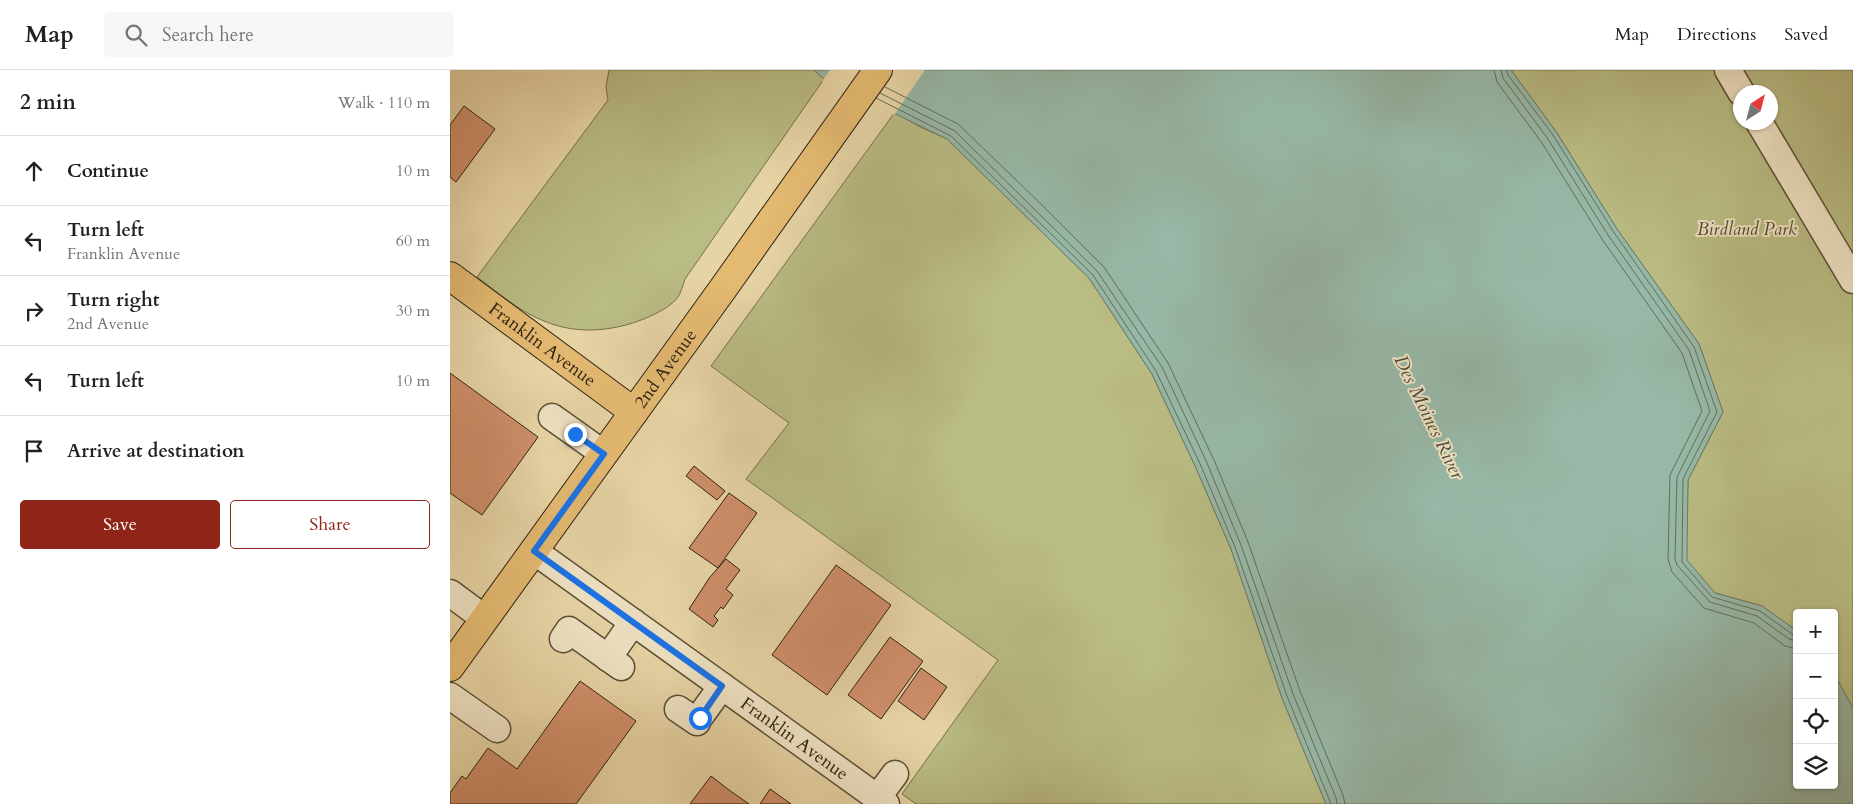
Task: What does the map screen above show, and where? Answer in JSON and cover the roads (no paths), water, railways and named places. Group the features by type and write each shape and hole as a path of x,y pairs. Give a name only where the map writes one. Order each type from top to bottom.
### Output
{"main road":[{"name":"2nd Avenue","path":"450,667 878,70"},
{"name":"Franklin Avenue","path":"450,276 634,412"}],"street":[{"path":"1728,70 1737,85"},
{"path":"1764,130 1853,280"},
{"path":"552,417 604,454"},
{"name":"Franklin Avenue","path":"534,551 882,801"},
{"path":"450,593 485,619"},
{"path":"563,639 569,630 614,663 633,622"},
{"path":"692,716 722,686"},
{"path":"450,696 497,730"},
{"path":"882,801 895,774"}],"water":[{"name":"Des Moines River","path":"814,70 1511,70 1557,133 1617,229 1699,344 1723,412 1688,480 1687,560 1715,593 1762,606 1793,628 1793,789 1838,789 1838,681 1853,708 1853,804 1326,804 1282,698 1231,549 1196,468 1152,374 1089,278 947,139 824,79"}],"park label":[{"name":"Birdland Park","path":"1747,229"}]}
